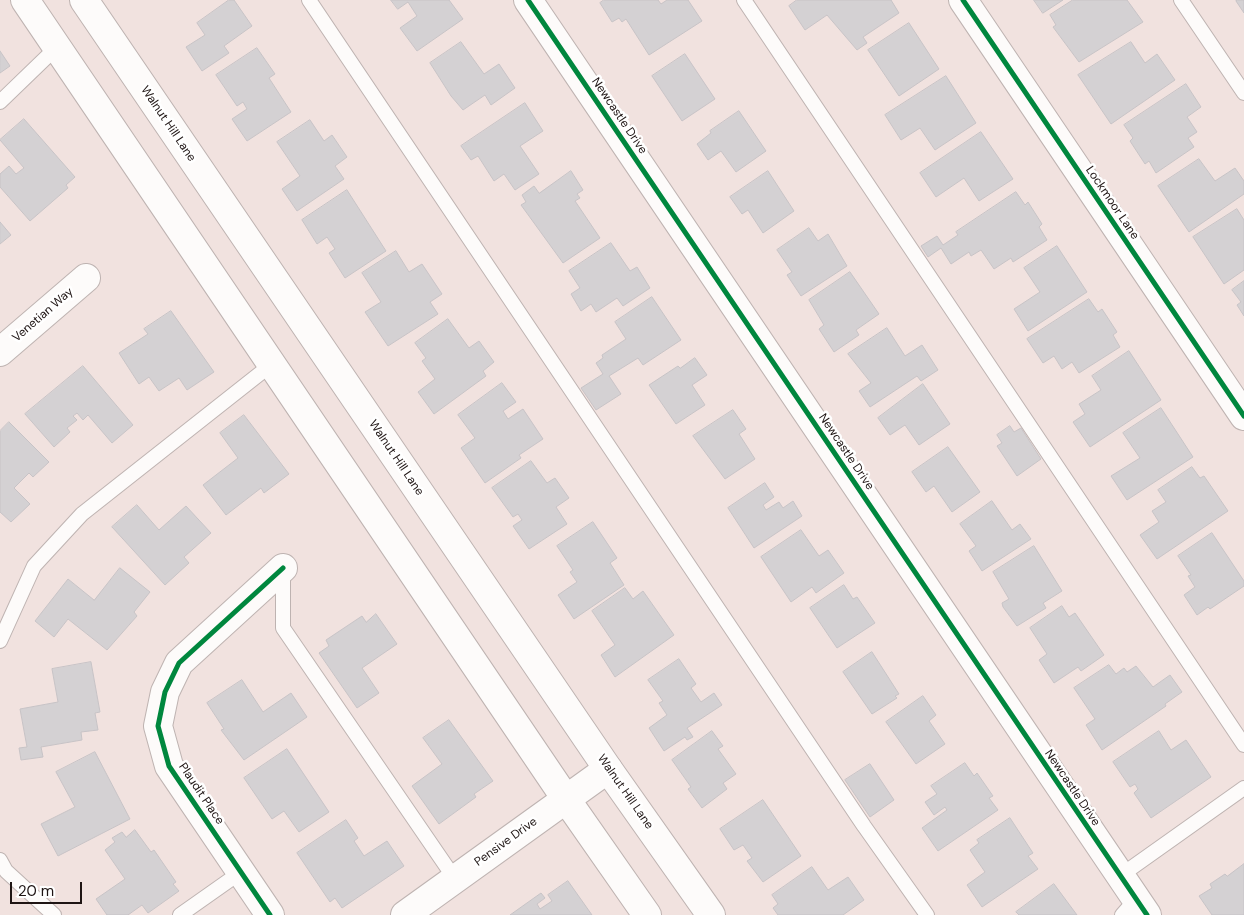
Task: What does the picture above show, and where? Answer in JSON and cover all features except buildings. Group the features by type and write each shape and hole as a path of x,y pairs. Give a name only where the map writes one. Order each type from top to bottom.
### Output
{"street":[{"path":"25,0 566,799 647,915"},
{"name":"Walnut Hill Lane","path":"84,0 608,769 711,915"},
{"name":"Newcastle Drive","path":"528,0 1120,876 1135,910"},
{"name":"Lockmoor Lane","path":"963,0 1244,416"},
{"name":"Venetian Way","path":"0,352 86,278"},
{"name":"Plaudit Place","path":"270,915 169,766 158,726 165,692 179,663 283,568"},
{"name":"Pensive Drive","path":"405,915 608,769"}],"lane":[{"path":"309,0 859,818 927,915"},
{"path":"744,0 1244,745"},
{"path":"1181,0 1244,94"},
{"path":"0,102 57,48"},
{"path":"0,641 34,566 82,514 272,364"},
{"path":"283,568 283,628 456,878"},
{"path":"1120,876 1244,788"},
{"path":"0,860 6,871 54,915"},
{"path":"180,915 241,872"}],"cycle path":[{"path":"528,0 1147,915"},
{"path":"963,0 1244,416"},
{"path":"270,915 169,766 158,726 165,692 179,663 283,568"}]}
